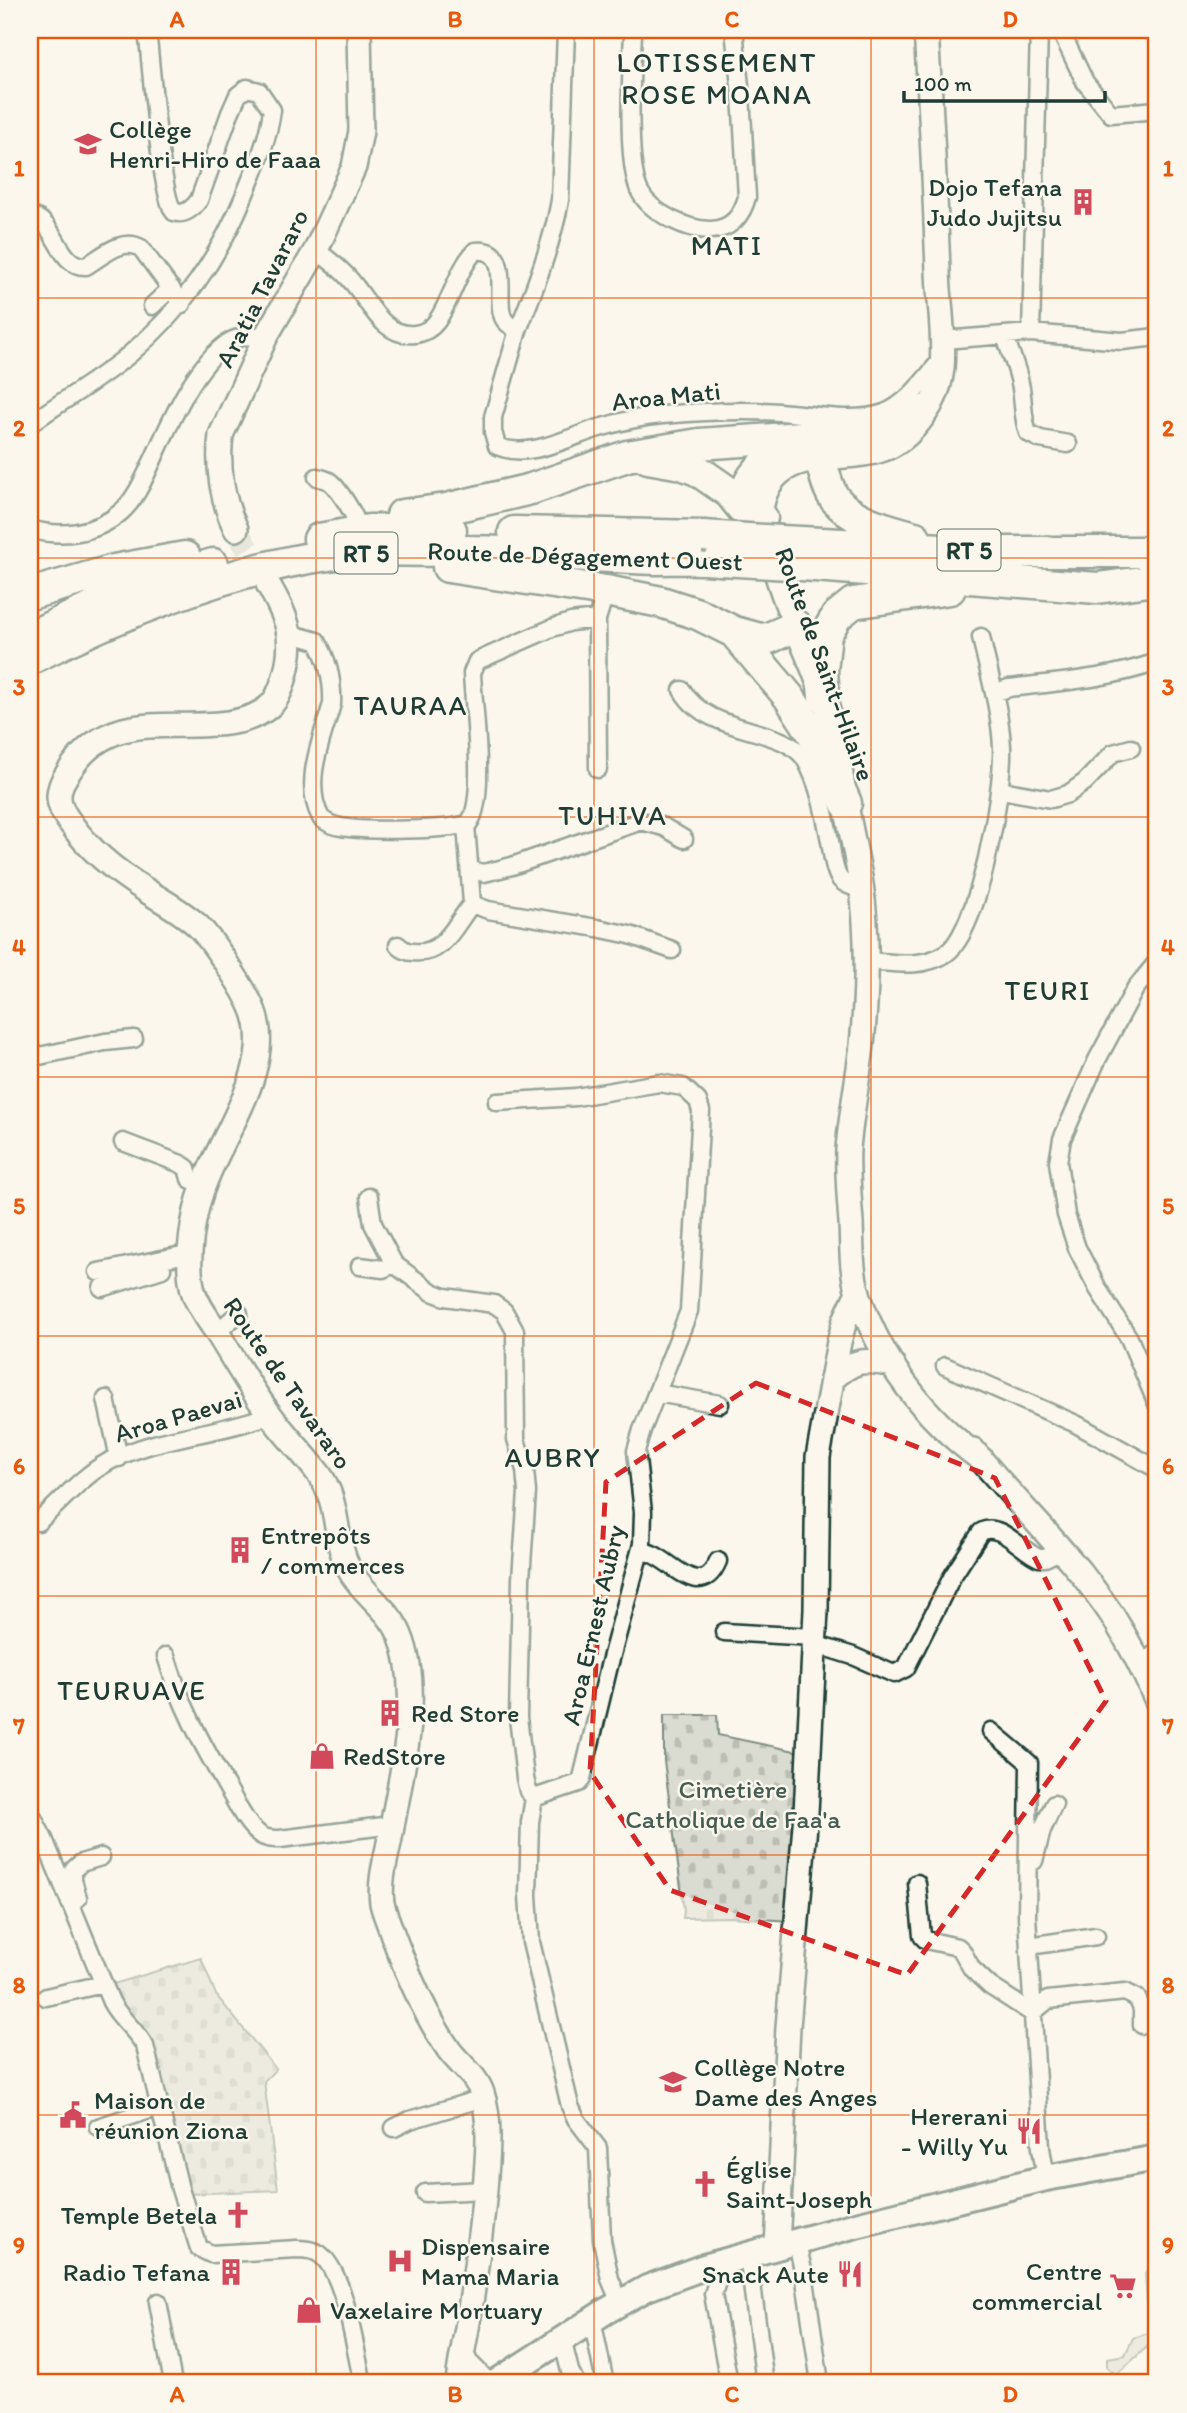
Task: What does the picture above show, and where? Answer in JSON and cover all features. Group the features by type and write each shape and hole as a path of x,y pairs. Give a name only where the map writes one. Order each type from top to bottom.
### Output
{"highway":[{"path":"289,545 332,524 446,509 530,489 627,456 699,444 817,447"},
{"path":"781,450 817,447"},
{"path":"817,447 829,487 835,499 849,511 885,528 959,550"},
{"path":"627,456 666,460 696,470 730,493 752,513"},
{"name":"Route de Dégagement Ouest","path":"30,637 237,543 289,545 369,530 703,536 785,552 1097,588 1157,580"},
{"path":"30,594 114,570 237,543"},
{"name":"Route de Dégagement Ouest","path":"30,659 64,642 175,597 265,567 330,554 518,552 720,560 785,552 1157,552"},
{"path":"330,554 358,561 405,561 606,591 661,602 698,614 734,632 760,639 769,638 790,628"},
{"path":"824,697 822,671 826,634 837,616 853,603 970,587 1097,588"},
{"path":"734,632 766,668 802,716 821,746 846,803"}],"main road":[{"name":"Aratia Tavararo","path":"237,543 222,484 219,449 221,435 266,336 316,250 354,167 361,131 359,30"},
{"name":"Route de Saint-Hilaire","path":"752,513 761,507 773,479 817,447 864,434 930,405 938,388 942,349 926,30"},
{"name":"Route de Saint-Hilaire","path":"781,450 760,462 744,486 778,579 790,628 846,803"},
{"name":"Route de Tavararo","path":"268,584 280,604 290,634 289,656 277,697 262,711 232,721 122,730 90,746 68,772 58,797 61,810 82,840 120,873 202,929 255,1013 259,1031 252,1075 203,1186 194,1218 192,1289 269,1415 323,1479 333,1501 348,1566 392,1620 403,1643 410,1669 411,1690 403,1765 383,1871 383,1908 421,1999 445,2043 476,2081 483,2098 488,2147 470,2316 462,2345 458,2383"},
{"name":"Route de Saint-Hilaire","path":"790,628 824,697 837,747 846,803"},
{"path":"846,803 862,891 866,961 862,1046 848,1151 851,1254 858,1292 920,1386 1149,1659 1157,1701"},
{"path":"851,1226 876,1323 893,1365 928,1411 958,1443 981,1460"},
{"path":"787,2244 777,2220 806,1813 814,1640 818,1457 840,1371 845,1320 858,1292"},
{"path":"840,1371 876,1323"},
{"path":"840,1371 873,1361 893,1365"},
{"path":"495,2383 592,2319 647,2288 724,2261 1046,2178 1157,2158"}],"street":[{"path":"30,424 129,355 182,304 226,236 268,137 272,110 266,98 247,88 238,95 199,200 193,208 178,214 171,209 164,179 147,30"},
{"name":"Aroa Mati","path":"566,30 558,211 533,293 518,330 493,424 497,446 517,450 534,449 600,427 662,415 776,412 834,417 870,416 885,412 901,402 942,349"},
{"path":"634,30 633,164 640,192 670,217 700,229 713,230 734,222 747,197 734,30"},
{"path":"1031,333 1039,30"},
{"path":"1060,30 1085,82 1111,114 1157,110"},
{"path":"30,216 41,219 75,265 86,266 122,244 132,242 141,247 182,304"},
{"path":"316,250 352,281 387,326 410,335 420,334 438,319 467,260 475,251 492,253 497,258 501,274 502,314 507,324 518,330"},
{"path":"152,306 171,288"},
{"path":"942,349 1005,335 1031,333 1122,341 1157,337"},
{"path":"1005,335 1020,379 1024,421 1028,433 1040,439 1068,444"},
{"path":"30,529 43,533 73,533 97,526 121,512 145,478 194,381 213,357 230,341 243,337 266,336"},
{"path":"317,477 329,481 352,509 356,521"},
{"path":"597,769 597,620 606,591"},
{"path":"290,634 317,640 323,651 332,691 332,704 312,784 313,798 321,818 340,827 358,829 446,828 466,825 474,817 478,798 474,666 486,655 552,628 571,622 597,620"},
{"path":"866,961 925,962 947,953 964,931 978,892 1000,790 1002,748 996,692 981,637"},
{"path":"996,692 1009,688 1089,679 1157,662"},
{"path":"682,690 687,699 716,720 791,744 803,757 825,817 837,874 847,884 862,891"},
{"path":"1000,790 1051,799 1068,794 1085,782 1113,753 1131,748"},
{"path":"471,870 484,873 512,866 641,821 664,827 684,839"},
{"path":"398,945 410,952 422,953 436,948 445,942 472,904 466,825"},
{"path":"472,904 608,930 672,950"},
{"path":"1157,962 1135,989 1097,1060 1062,1139 1058,1162 1066,1215 1077,1248 1098,1289 1129,1338 1157,1404"},
{"path":"30,1058 105,1042 134,1039"},
{"name":"Aroa Ernest Aubry","path":"497,1102 576,1097 659,1083 683,1087 698,1101 701,1118 689,1311 636,1451 643,1512 641,1552 609,1666 582,1778 579,1783 534,1798 530,1822 528,1895 531,1941 570,2106 576,2119 598,2148 602,2240 610,2279 620,2304"},
{"path":"123,1142 181,1164 187,1168 190,1179 203,1186"},
{"name":"Aroa Ernest Aubry","path":"369,1197 373,1224 394,1264 432,1292 445,1297 494,1304 504,1311 515,1331 516,1439 525,1470 527,1492 521,1579 518,1717 525,1778 528,1791 534,1798"},
{"path":"100,1280 192,1257"},
{"path":"360,1266 383,1269 394,1264"},
{"path":"217,1332 239,1313"},
{"path":"945,1366 1076,1424 1157,1469"},
{"path":"657,1393 720,1404"},
{"path":"106,1399 119,1458"},
{"name":"Aroa Paevai","path":"38,1522 86,1477 119,1458 158,1443 245,1424 269,1415"},
{"path":"724,1632 814,1640 894,1675 906,1668 952,1577 981,1532 996,1529 1039,1558 1045,1558 1060,1550"},
{"path":"641,1552 653,1554 682,1575 692,1578 704,1578 713,1573 718,1561"},
{"path":"166,1656 191,1723 245,1817 258,1833 267,1838 280,1839 392,1825"},
{"path":"991,1731 1030,1763 1027,1890 1029,1949 1041,2148 1046,2178"},
{"path":"1027,1890 1042,1830 1054,1804"},
{"path":"30,1812 37,1841 73,1910 118,2015 145,2046 191,2229 199,2248 211,2254 297,2249 311,2250 322,2255 338,2281 363,2383"},
{"path":"73,1910 78,1896 73,1870 81,1863 101,1857"},
{"path":"917,1883 922,1937 958,1947 972,1969 990,1986 1032,2013"},
{"path":"1029,1949 1036,1945 1096,1936"},
{"path":"46,1997 103,1984"},
{"path":"1032,2013 1048,2000 1125,1992 1137,1998 1142,2009 1142,2025"},
{"path":"394,2127 483,2098"},
{"path":"98,2127 159,2107"},
{"path":"425,2193 484,2189"},
{"path":"787,2244 805,2280 820,2383"},
{"path":"748,2254 765,2383"},
{"path":"724,2261 713,2294 729,2383"},
{"path":"158,2302 173,2383"},
{"path":"592,2319 605,2383"},
{"path":"562,2339 576,2383"},
{"path":"462,2345 469,2362 490,2383"}],"highlighted area":[{"path":"756,1383 995,1478 1106,1701 907,1975 670,1890 590,1772 606,1482"}],"green space":[{"name":"Cimetière Catholique de Faa'a","path":"664,1715 717,1715 718,1735 800,1752 791,1921 731,1917 683,1918 664,1761"},
{"path":"201,1958 216,1995 276,2069 264,2081 278,2190 187,2194 126,2012 110,1985"},
{"path":"1157,2259 1157,2338 1118,2373 1114,2373 1107,2367 1107,2358 1125,2355 1133,2338 1149,2333 1145,2273"}],"tunnel":[{"path":"236,529 266,581"}],"place":[{"name":"Collège Henri-Hiro de Faaa","path":"88,144"},
{"name":"Dojo Tefana Judo Jujitsu","path":"1083,202"},
{"name":"Entrepôts / commerces","path":"240,1550"},
{"name":"Red Store","path":"390,1713"},
{"name":"RedStore","path":"322,1756"},
{"name":"Collège Notre Dame des Anges","path":"673,2082"},
{"name":"Maison de réunion Ziona","path":"73,2115"},
{"name":"Hererani - Willy Yu","path":"1029,2131"},
{"name":"Église Saint-Joseph","path":"705,2184"},
{"name":"Temple Betela","path":"238,2215"},
{"name":"Dispensaire Mama Maria","path":"400,2261"},
{"name":"Radio Tefana","path":"231,2272"},
{"name":"Snack Aute","path":"850,2274"},
{"name":"Centre commercial","path":"1123,2286"},
{"name":"Vaxelaire Mortuary","path":"309,2310"}],"district":[{"name":"LOTISSEMENT ROSE MOANA","path":"717,78"},
{"name":"MATI","path":"727,245"},
{"name":"TAURAA","path":"411,705"},
{"name":"TUHIVA","path":"613,815"},
{"name":"TEURI","path":"1048,990"},
{"name":"AUBRY","path":"553,1457"},
{"name":"TEURUAVE","path":"132,1690"}]}
